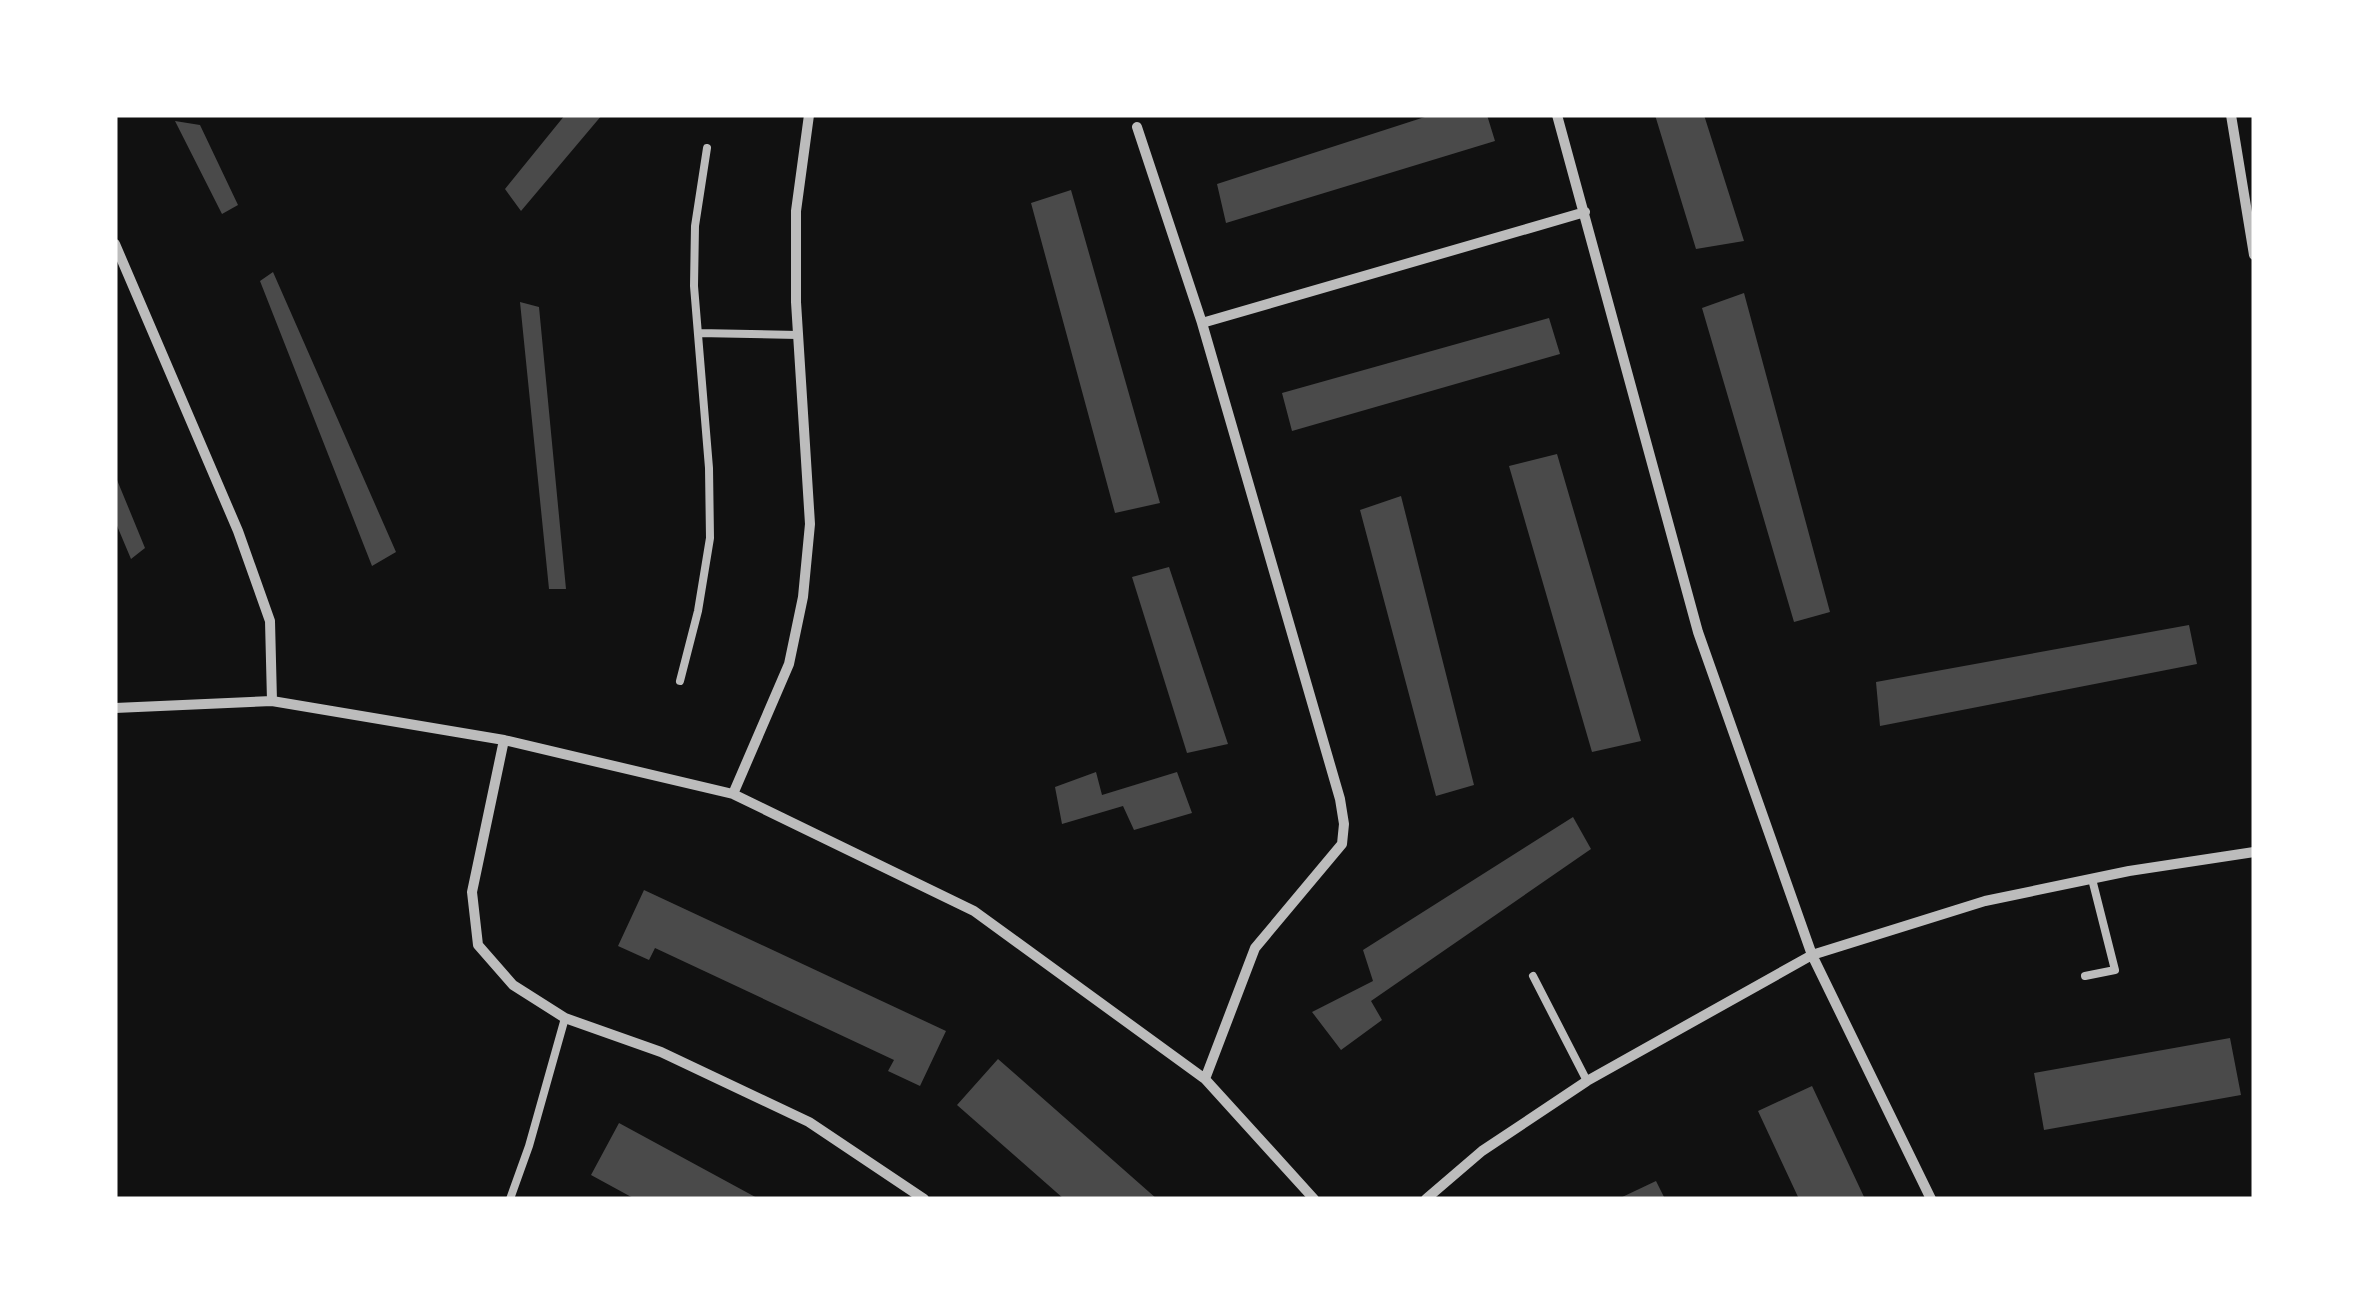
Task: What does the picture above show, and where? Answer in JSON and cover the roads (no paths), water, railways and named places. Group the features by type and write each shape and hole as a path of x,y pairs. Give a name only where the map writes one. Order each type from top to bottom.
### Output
{"street":[{"path":"733,794 789,664 803,597 810,524 798,335 796,211 809,115"},
{"path":"1557,115 1698,632 1812,954 1931,1199"},
{"path":"2231,115 2254,255"},
{"path":"1137,127 1202,323 1340,798 1344,824 1342,844 1255,948 1204,1079"},
{"path":"1202,323 1584,212"},
{"path":"115,244 238,531 270,621 272,700"},
{"path":"115,708 272,700 504,740 733,794 974,910 1204,1079 1314,1199"},
{"path":"504,740 472,892 478,946 513,986 565,1018 661,1052 809,1122 924,1199"},
{"path":"1426,1199 1482,1151 1587,1080 1812,954 1985,901 2254,852"}],"lane":[{"path":"680,681 698,611 710,538 694,286 696,226 707,148"},
{"path":"698,332 798,335"},
{"path":"2086,976 2115,970 2092,879"},
{"path":"1533,976 1587,1080"},
{"path":"510,1199 530,1146 565,1018"}]}
